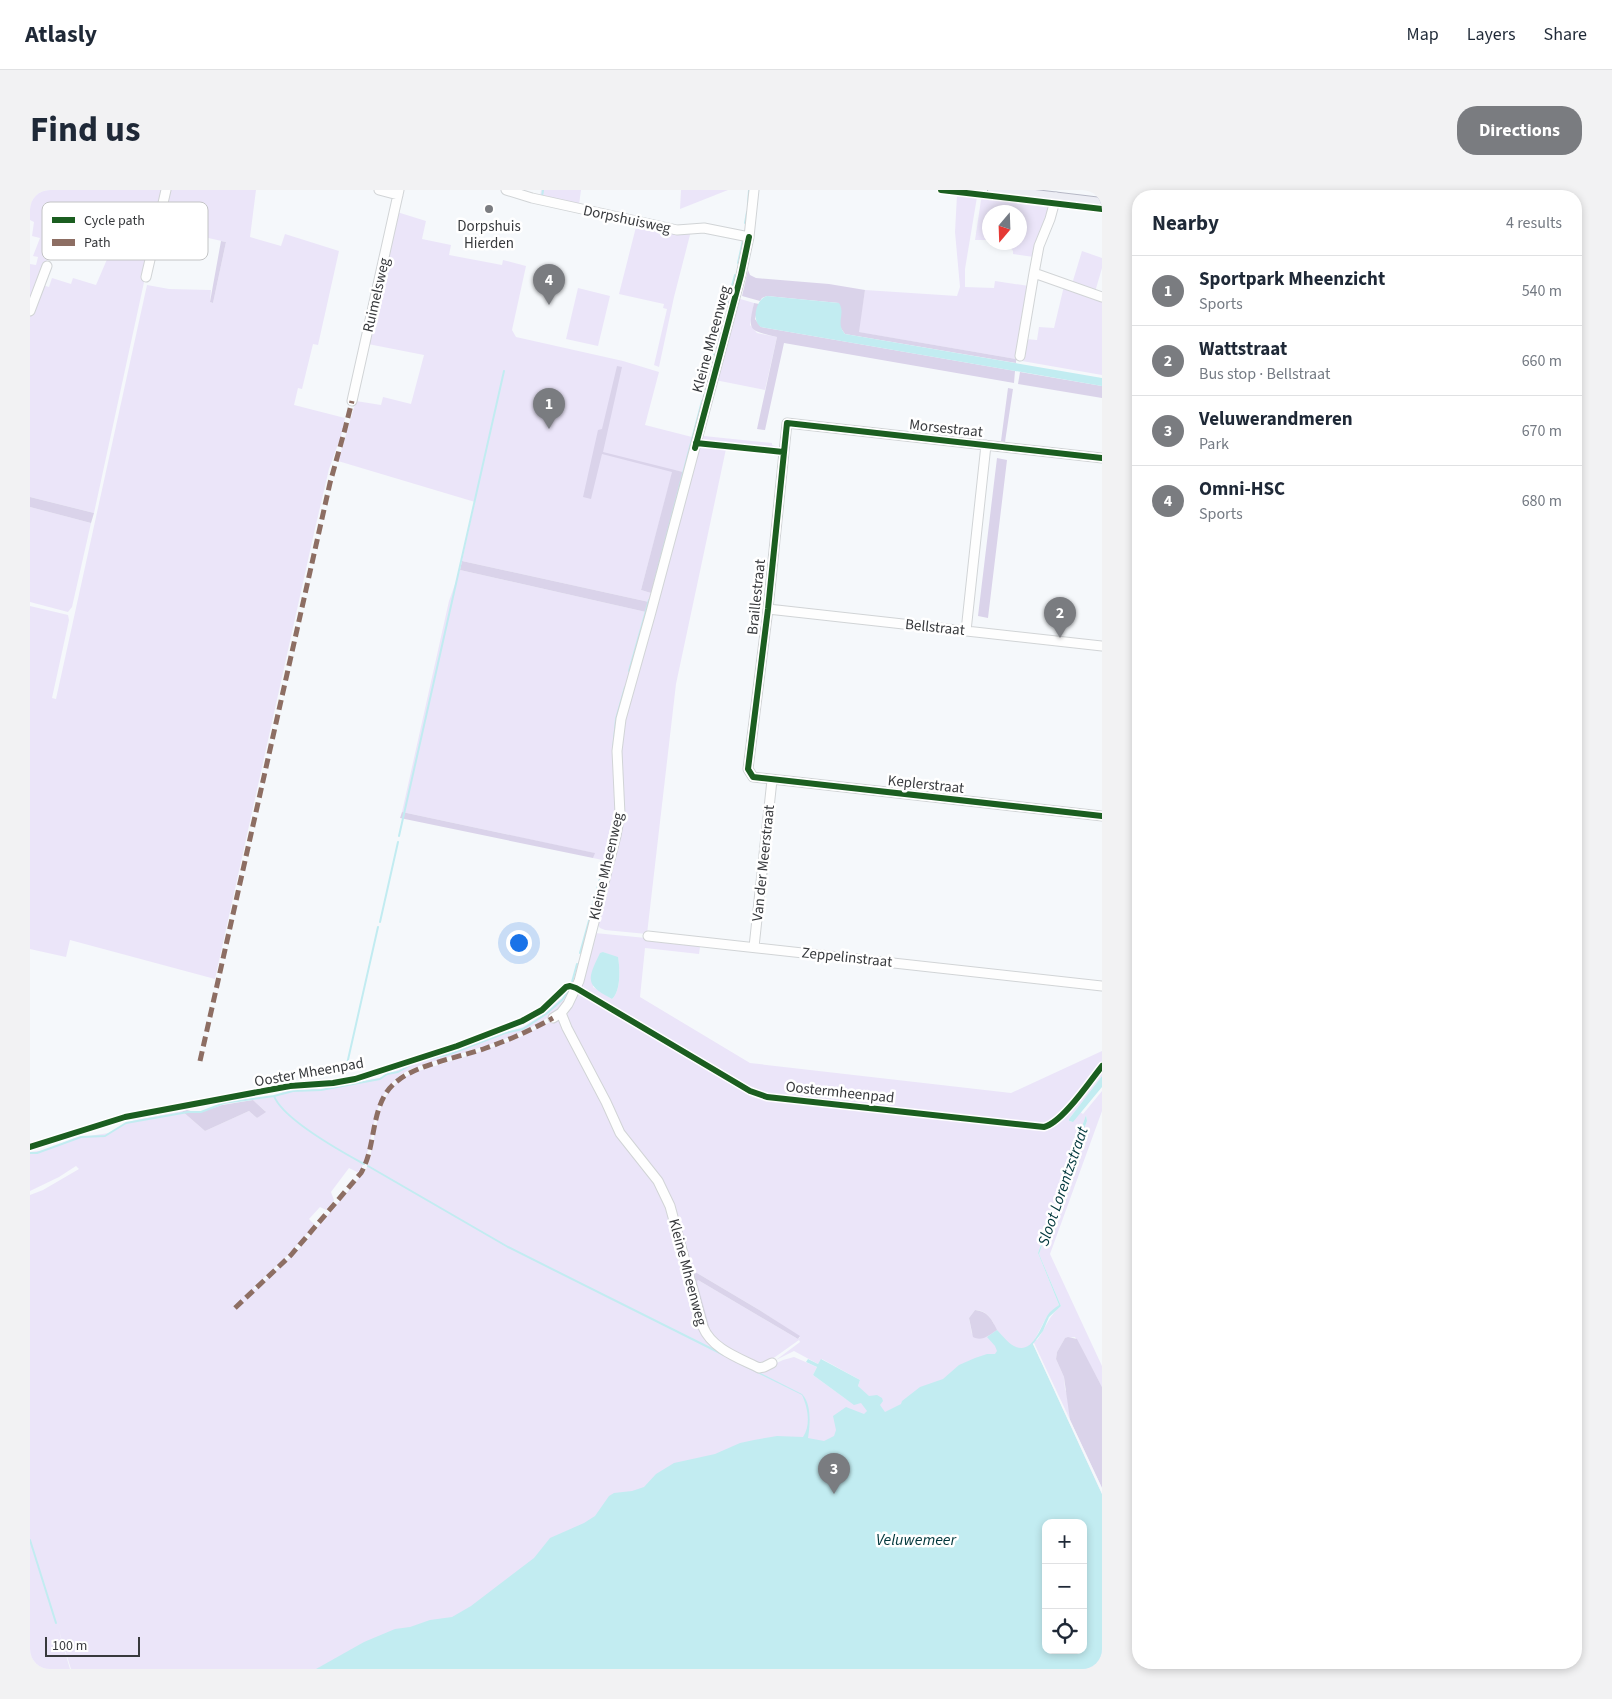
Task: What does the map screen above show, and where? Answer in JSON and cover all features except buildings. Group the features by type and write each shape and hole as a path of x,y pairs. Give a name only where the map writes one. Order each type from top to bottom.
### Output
{"main road":[{"path":"993,190 1102,203"}],"street":[{"path":"379,190 399,192"},
{"name":"Dorpshuisweg","path":"506,190 532,198 676,230 704,228 748,237"},
{"name":"Kleine Mheenweg","path":"754,190 741,275 621,719 617,751 620,814 616,836 579,981 568,1004 556,1015 567,1028 620,1133 658,1181 666,1195 702,1327 707,1336 720,1348 759,1368 764,1368 772,1363"},
{"name":"Ruimelsweg","path":"352,401 399,192"},
{"path":"1020,356 1039,246 1050,219 1056,197"},
{"path":"146,277 150,260"},
{"path":"30,311 47,266"},
{"path":"1034,273 1102,297"},
{"name":"Morsestraat","path":"787,423 1102,458"},
{"name":"Braillestraat","path":"749,774 748,769 768,609 787,423"},
{"path":"966,630 986,445"},
{"name":"Bellstraat","path":"768,609 1102,646"},
{"name":"Keplerstraat","path":"749,774 753,777 772,780 1102,816"},
{"name":"Van der Meerstraat","path":"754,947 772,780"},
{"name":"Zeppelinstraat","path":"648,936 1102,986"}],"shaded area":[{"path":"30,190 164,190 161,202 42,202 42,260 47,260 30,309 30,264 36,265 38,257 33,256 40,238 32,236 34,222 30,220"},
{"path":"168,190 256,190 250,237 281,246 285,234 339,251 318,345 313,344 302,389 298,388 294,405 345,418 341,436 329,469 314,533 215,979 70,940 66,957 30,949 30,606 68,615 69,620 52,698 56,699 147,285 169,289 211,290 210,302 213,303 226,242 208,238 208,202 165,202"},
{"path":"541,190 581,190 579,205 540,196"},
{"path":"681,190 728,190 680,209"},
{"path":"957,195 977,197 965,269 965,287 994,288 995,281 1029,286 1016,359 858,332 865,290 957,296 960,287 955,232"},
{"path":"983,197 1051,206 1034,257 1013,254 1012,250 1027,250 1027,205 982,205 982,240 975,240"},
{"path":"397,212 426,221 422,239 451,245 449,255 502,265 503,260 526,266 512,330 516,337 623,361 659,372 645,425 692,437 683,472 673,470 641,590 651,593 649,602 462,561 475,502 338,461 356,401 381,405 383,397 411,404 424,355 368,344"},
{"path":"637,223 691,231 659,367 654,365 667,309 663,308 664,304 619,294"},
{"path":"221,241 226,242 213,303 210,302"},
{"path":"1082,251 1102,258 1102,268 1095,292 1072,284"},
{"path":"107,260 149,260 94,513 30,497 30,313 42,285 49,287 52,278 71,284 73,278 96,285"},
{"path":"748,270 750,275 756,278 829,284 865,290 859,332 1016,359 1016,363 845,334 840,327 839,303 767,296 760,301 742,296"},
{"path":"1064,286 1102,298 1102,375 1022,361 1026,339 1037,340 1039,327 1054,328"},
{"path":"578,288 610,296 598,346 566,339"},
{"path":"737,298 754,303 750,325 757,333 777,337 765,390 715,380"},
{"path":"754,303 759,304 755,319 761,327 1015,371 1014,383 784,343 765,430 757,429 777,337 753,329 751,320"},
{"path":"617,366 622,367 603,452 683,472 651,593 641,590 672,472 602,454 591,499 583,497 598,430 602,429"},
{"path":"1020,372 1102,386 1102,398 1018,384"},
{"path":"1008,388 1013,389 1005,442 1001,441"},
{"path":"700,437 772,443 779,450 699,442"},
{"path":"700,446 726,449 676,684 647,934 605,930 597,924 622,823 621,734"},
{"path":"997,458 1007,460 988,618 978,616"},
{"path":"30,497 94,513 91,523 30,507"},
{"path":"30,507 91,523 72,607 68,612 30,602"},
{"path":"462,561 649,602 646,612 460,570"},
{"path":"460,570 646,612 640,645 619,718 618,814 607,861 593,858 594,853 402,812 449,601"},
{"path":"402,812 595,853 593,858 400,818"},
{"path":"595,933 697,943 700,947 699,954 645,948 640,997 750,1063 1011,1093 1102,1051 1102,1063 1059,1117 1051,1123 1044,1125 758,1093 580,988","holes":["603,952 618,958 618,985 612,999 593,987"]},
{"path":"578,991 748,1093 767,1099 1044,1129 1051,1126 1067,1112 1102,1068 1102,1076 1069,1119 1072,1122 1080,1112 1083,1114 1102,1091 1102,1111 1050,1254 1102,1366 1102,1387 1075,1337 1065,1338 1057,1352 1056,1359 1064,1377 1065,1389 1102,1473 1102,1669 71,1669 58,1628 70,1669 30,1669 30,1195 43,1190 79,1169 76,1166 59,1177 30,1191 30,1152 46,1150 75,1138 109,1133 136,1120 182,1111 205,1131 249,1111 257,1118 265,1111 253,1100 271,1097 288,1090 326,1089 379,1078 416,1062 460,1050 523,1027 544,1014 558,1000 570,996 560,1008 530,1028 493,1043 418,1066 396,1079 381,1101 365,1161 359,1173 349,1168 331,1192 334,1200 326,1210 320,1207 309,1219 315,1225 288,1255 253,1288 255,1290 301,1247 366,1170 379,1112 386,1096 397,1082 412,1073 516,1039 556,1019 560,1020 573,1042 619,1136 658,1187 666,1201 703,1332 711,1344 762,1370 794,1357 817,1367 813,1375 846,1399 862,1391 858,1386 860,1380 822,1359 818,1364 794,1351 776,1360 800,1342 799,1340 761,1367 716,1343 708,1334 711,1332 698,1280 798,1339 800,1337 761,1311 697,1273 690,1275 674,1208 667,1191 621,1132 610,1106 567,1023 566,1015 568,1014 568,1008","holes":["1086,1115 1087,1121 1039,1254 1061,1306 1037,1340 1035,1339 1047,1316 1059,1305 1038,1253","975,1310 986,1314 994,1324 972,1334 969,1318"]},
{"path":"253,1100 266,1112 257,1118 249,1111 205,1131 182,1111 187,1110 198,1113 222,1105"},
{"path":"697,1273 800,1336 798,1339 698,1280 711,1332 708,1334 690,1275"},
{"path":"975,1310 989,1316 997,1330 979,1339 973,1337 969,1318"},
{"path":"1065,1338 1077,1339 1102,1387 1102,1488 1070,1420 1064,1377 1056,1359 1057,1352"}],"water":[{"path":"767,296 839,303 841,307 841,326 845,334 1102,378 1102,386 761,327 756,320 756,310 760,301"},
{"path":"603,952 618,957 618,985 612,999 597,990 591,981 596,962 600,953"},
{"path":"1102,1076 1102,1087 1073,1122 1069,1121 1069,1119"},
{"name":"Veluwemeer","path":"1086,1115 1087,1121 1039,1254 1061,1306 1049,1317 1043,1331 1033,1344 1102,1494 1102,1669 316,1669 364,1642 395,1629 410,1627 430,1620 452,1617 471,1606 534,1558 550,1538 595,1516 609,1496 614,1493 632,1491 644,1487 656,1474 674,1463 715,1454 740,1443 754,1440 777,1436 803,1437 806,1432 808,1416 802,1395 735,1362 735,1360 802,1394 809,1409 808,1438 824,1441 834,1436 836,1430 833,1416 846,1407 864,1414 867,1411 861,1403 854,1405 813,1375 817,1367 806,1362 808,1359 818,1364 821,1359 860,1380 858,1386 869,1396 877,1395 882,1398 883,1401 880,1405 885,1412 901,1404 902,1401 920,1387 943,1379 959,1365 987,1354 995,1354 997,1351 995,1346 987,1337 997,1330 1014,1346 1020,1348 1031,1344 1039,1333 1048,1314 1059,1305 1038,1253"}],"pier":[{"path":"1033,1344 1102,1488 1102,1494"}],"waterway":[{"path":"542,197 543,190"},
{"path":"748,205 749,190"},
{"path":"745,223 747,212"},
{"path":"738,263 743,240"},
{"path":"722,323 735,275"},
{"path":"717,345 721,330"},
{"path":"714,354 716,350"},
{"path":"708,377 713,361"},
{"path":"399,836 504,371"},
{"path":"704,395 707,383"},
{"path":"655,580 702,401"},
{"path":"629,671 649,600"},
{"path":"613,750 616,719 625,687"},
{"path":"607,852 615,820"},
{"path":"380,922 398,842"},
{"path":"591,911 605,860"},
{"path":"580,953 590,917"},
{"path":"345,1073 378,927"},
{"path":"572,982 577,964"},
{"path":"30,1153 37,1153 81,1137 105,1136 126,1123 188,1112 201,1112 224,1103 274,1096 293,1091 321,1090 380,1079 387,1074 398,1072 416,1062 450,1054 505,1033 523,1029 546,1014 562,1000 570,989"},
{"path":"274,1096 289,1115 314,1134 364,1164"},
{"path":"368,1166 508,1247 724,1355"},
{"path":"30,1540 56,1623"}],"marked path":[{"path":"200,1061 330,483 352,401"},
{"path":"235,1308 291,1255 361,1173 369,1154 381,1102 394,1083 418,1069 495,1045 553,1018"}],"cycle path":[{"path":"941,190 1102,209"},
{"path":"695,448 741,275 749,237"},
{"path":"1102,458 787,423 768,609 748,769 753,777 1102,816"},
{"path":"696,443 783,452"},
{"name":"Ooster Mheenpad","path":"30,1147 125,1117 290,1086 333,1083 355,1079 457,1046 522,1021 542,1010 566,987 570,986 750,1091 767,1097 1044,1127 1051,1124 1067,1110 1102,1066"}],"place":[{"name":"Dorpshuis Hierden","path":"489,209"},
{"name":"Omni-HSC","path":"549,305"},
{"name":"Sportpark Mheenzicht","path":"549,429"},
{"name":"Wattstraat","path":"1060,638"},
{"name":"Veluwerandmeren","path":"834,1494"}],"water label":[{"name":"Sloot Lorentzstraat","path":"1062,1186"}]}
